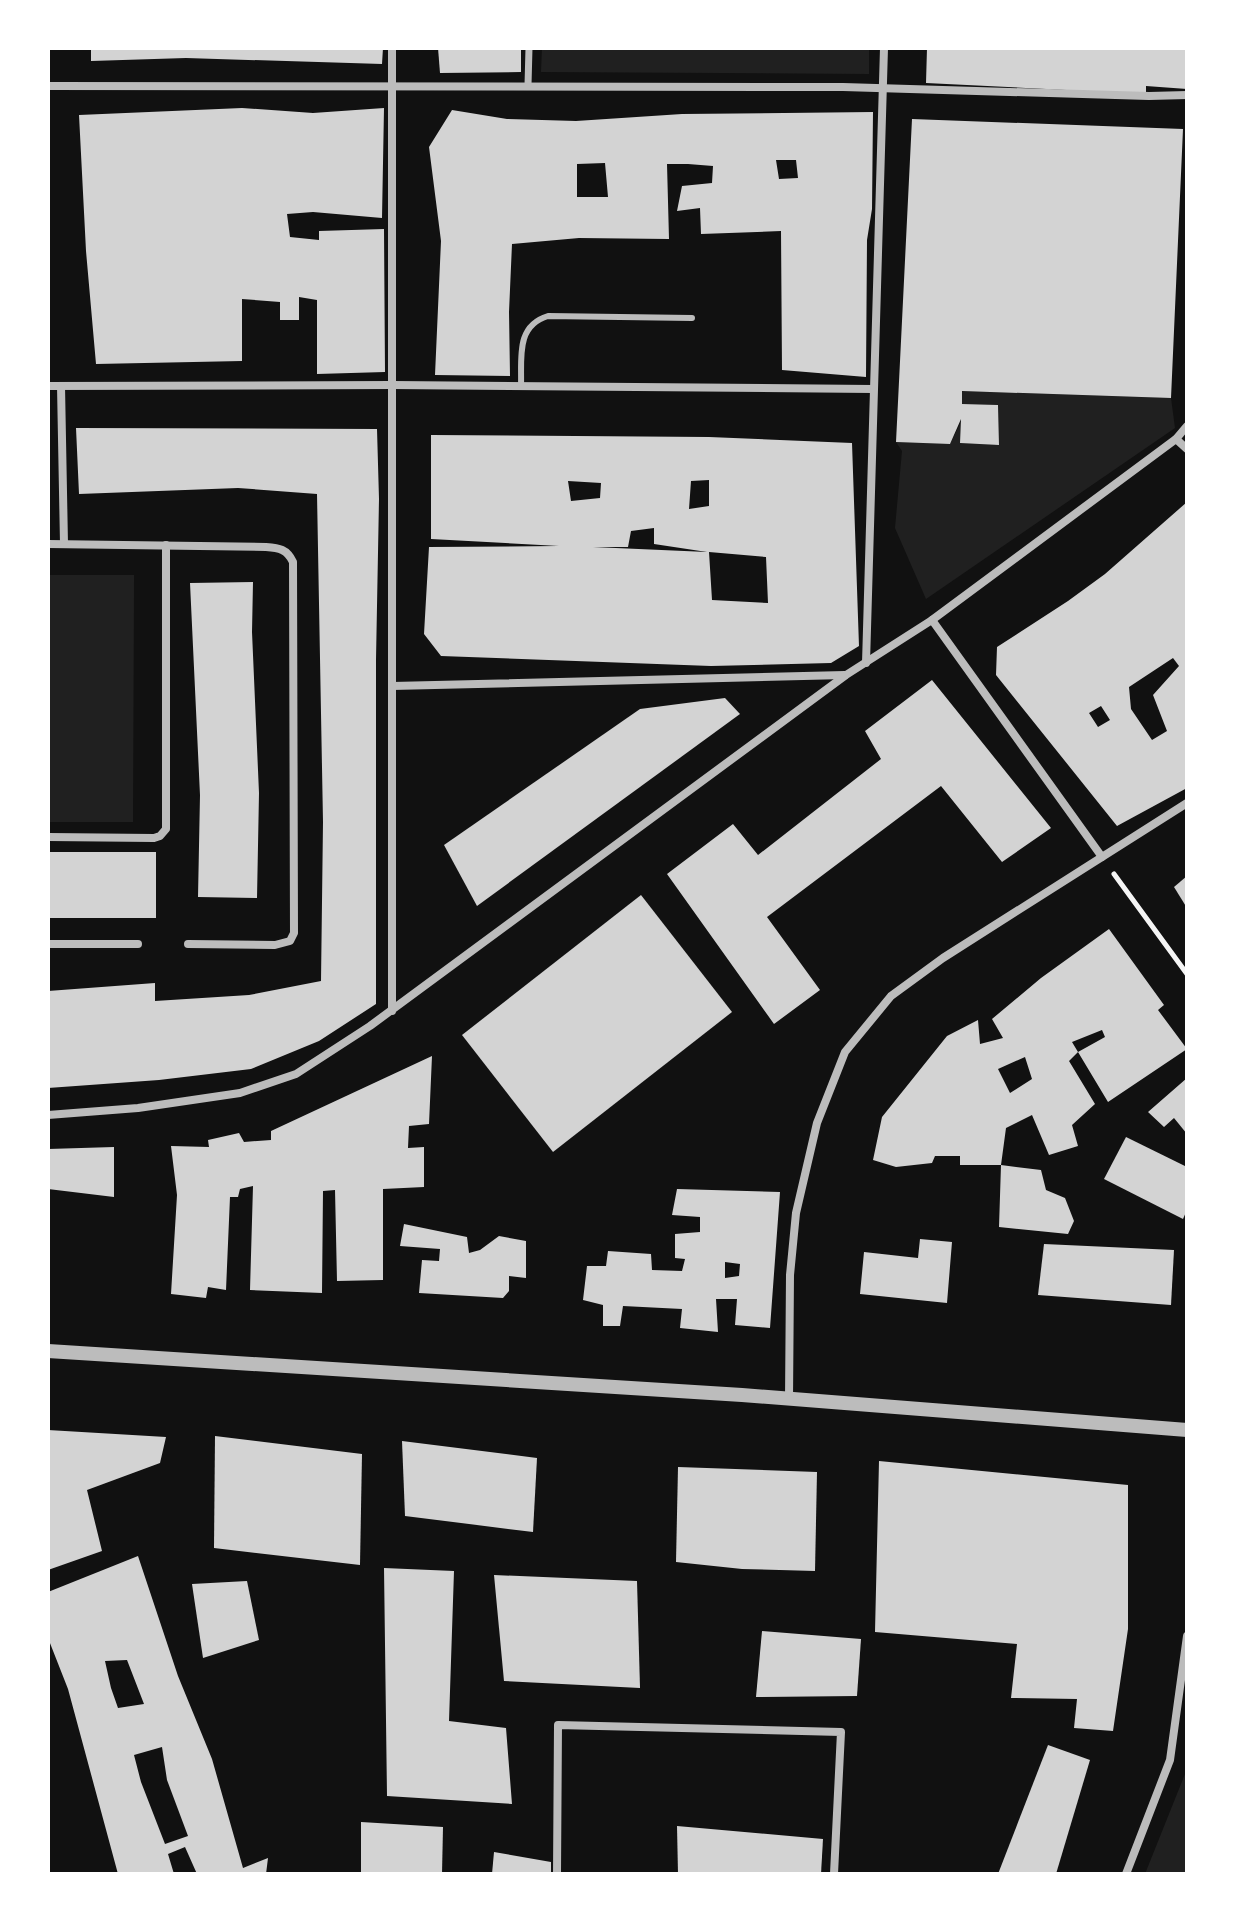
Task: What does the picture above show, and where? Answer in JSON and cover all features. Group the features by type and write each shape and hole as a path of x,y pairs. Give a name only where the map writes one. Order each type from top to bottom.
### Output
{"street":[{"path":"392,48 392,1011"},
{"path":"528,85 529,48"},
{"path":"866,663 884,48"},
{"path":"48,86 884,87 1187,95"},
{"path":"48,386 873,389"},
{"path":"61,386 64,544"},
{"path":"48,1115 138,1108 240,1093 296,1074 392,1011 846,675 932,620 1176,439 1187,426"},
{"path":"1176,439 1187,449"},
{"path":"48,544 279,548 289,553 295,573 294,933 290,941 275,945 188,944"},
{"path":"48,837 154,838 166,829 166,545"},
{"path":"932,620 1102,857"},
{"path":"392,686 846,675"},
{"path":"789,1399 790,1275 796,1213 817,1123 845,1052 891,996 943,958 1187,803"},
{"path":"48,944 138,944"},
{"path":"48,1351 789,1399 1187,1430"},
{"path":"1126,1874 1170,1760 1187,1636"},
{"path":"557,1874 558,1725 841,1732 834,1874"}],"lane":[{"path":"521,387 523,338 537,320 548,316 692,318"}],"path":[{"path":"1102,857 1187,974"}],"shaded area":[{"path":"542,48 869,48 869,74 541,72"},
{"path":"962,391 1171,398 1175,428 926,599 895,528 902,451 896,442 950,444 961,422 960,443 999,445 998,405 962,404"},
{"path":"48,575 134,575 133,822 48,822"},
{"path":"1187,1760 1187,1874 1145,1874 1185,1774"}],"building":[{"path":"91,48 383,48 382,64 186,58 91,61"},
{"path":"438,48 521,48 521,72 440,73"},
{"path":"927,48 1187,48 1187,89 1146,86 1146,94 926,83"},
{"path":"242,108 313,113 384,108 382,218 313,212 287,214 290,237 319,240 319,231 384,229 385,372 317,374 317,300 299,297 299,320 280,320 280,302 242,299 242,361 96,364 79,115"},
{"path":"452,110 507,119 576,121 682,114 873,112 872,209 867,240 866,377 782,370 781,231 701,234 700,208 677,211 682,186 712,183 713,166 688,164 667,164 669,239 579,238 512,244 510,376 435,375 441,241 429,147","holes":["776,160 796,160 798,178 779,179","605,163 608,197 577,197 577,164"]},
{"path":"912,119 1183,129 1171,398 962,391 962,404 998,405 999,445 960,443 961,419 950,444 896,442"},
{"path":"76,428 377,429 376,1004 319,1041 251,1069 48,1088 48,991 155,983 155,1001 249,995 321,981 323,822 317,494 238,488 79,494"},
{"path":"431,435 709,437 852,443 859,646 831,663 711,666 441,656 424,634 429,547 559,546 431,539","holes":["709,480 709,506 689,509 691,481","568,481 601,483 600,498 571,501","654,528 654,544 707,552 593,547 628,547 631,531","709,552 766,557 768,603 712,600"]},
{"path":"1187,502 1187,788 1117,826 996,675 997,647 1105,574","holes":["1173,658 1179,666 1153,695 1167,731 1152,740 1131,709 1129,687","1101,706 1110,720 1098,727 1089,713"]},
{"path":"253,582 252,632 259,793 257,898 198,897 200,795 190,583"},
{"path":"932,680 1051,828 1002,862 941,786 767,917 820,990 774,1024 667,874 733,824 758,855 881,759 865,731"},
{"path":"725,698 740,714 477,906 444,845 640,709"},
{"path":"48,852 156,852 156,918 48,918"},
{"path":"1187,876 1187,908 1174,887"},
{"path":"641,895 732,1012 553,1152 462,1035"},
{"path":"1109,929 1164,1005 1158,1010 1187,1049 1108,1102 1078,1052 1069,1061 1095,1104 1072,1125 1078,1146 1049,1155 1032,1115 1006,1128 1001,1165 960,1165 960,1156 935,1156 932,1163 896,1167 873,1160 882,1117 947,1036 978,1020 980,1044 1003,1038 992,1019 1041,978","holes":["1102,1030 1105,1037 1078,1052 1072,1042","1025,1057 1032,1079 1010,1093 998,1069"]},
{"path":"432,1056 429,1124 409,1126 408,1148 424,1147 424,1187 383,1189 383,1280 337,1281 335,1190 323,1191 322,1293 250,1290 253,1186 240,1189 238,1197 230,1197 226,1290 208,1287 206,1298 171,1294 177,1195 171,1146 209,1147 208,1140 239,1133 244,1142 271,1140 271,1131"},
{"path":"1187,1078 1187,1134 1174,1118 1164,1127 1148,1112"},
{"path":"1126,1137 1187,1167 1187,1210 1183,1219 1104,1179"},
{"path":"114,1147 114,1197 48,1189 48,1149"},
{"path":"1001,1165 1041,1170 1046,1190 1065,1198 1074,1221 1068,1234 999,1227"},
{"path":"677,1189 780,1192 770,1328 735,1325 737,1299 716,1299 718,1332 680,1328 682,1309 623,1306 620,1326 603,1326 603,1305 583,1300 587,1266 606,1266 608,1251 651,1254 652,1270 682,1271 685,1259 675,1258 675,1234 700,1232 700,1217 672,1215","holes":["725,1262 740,1264 739,1276 725,1278"]},
{"path":"404,1224 467,1237 469,1253 480,1250 499,1236 526,1241 526,1278 509,1276 509,1291 503,1298 419,1293 422,1260 439,1261 440,1249 400,1246"},
{"path":"920,1239 952,1242 947,1303 860,1294 864,1252 918,1258"},
{"path":"1044,1244 1174,1250 1171,1305 1038,1295"},
{"path":"48,1430 166,1437 160,1463 87,1490 102,1551 48,1570"},
{"path":"215,1436 362,1454 360,1565 214,1548"},
{"path":"402,1441 537,1458 533,1532 405,1516"},
{"path":"879,1461 1128,1485 1128,1629 1113,1731 1074,1728 1077,1699 1011,1698 1017,1644 875,1632"},
{"path":"678,1467 817,1472 815,1571 742,1569 676,1562"},
{"path":"138,1556 178,1676 212,1759 243,1868 268,1858 266,1874 197,1874 185,1847 168,1854 174,1874 118,1874 68,1689 48,1638 48,1592","holes":["127,1660 144,1704 118,1708 105,1661","162,1747 167,1780 188,1836 165,1844 134,1755"]},
{"path":"384,1568 454,1571 449,1721 506,1728 512,1804 387,1796"},
{"path":"494,1575 637,1581 640,1688 504,1681"},
{"path":"247,1581 259,1640 203,1658 192,1584"},
{"path":"762,1631 861,1639 857,1696 756,1697"},
{"path":"1048,1745 1090,1760 1056,1874 998,1874"},
{"path":"361,1822 443,1827 442,1874 361,1874"},
{"path":"677,1826 823,1839 821,1874 678,1874"},
{"path":"494,1852 551,1862 551,1874 492,1874"}]}
